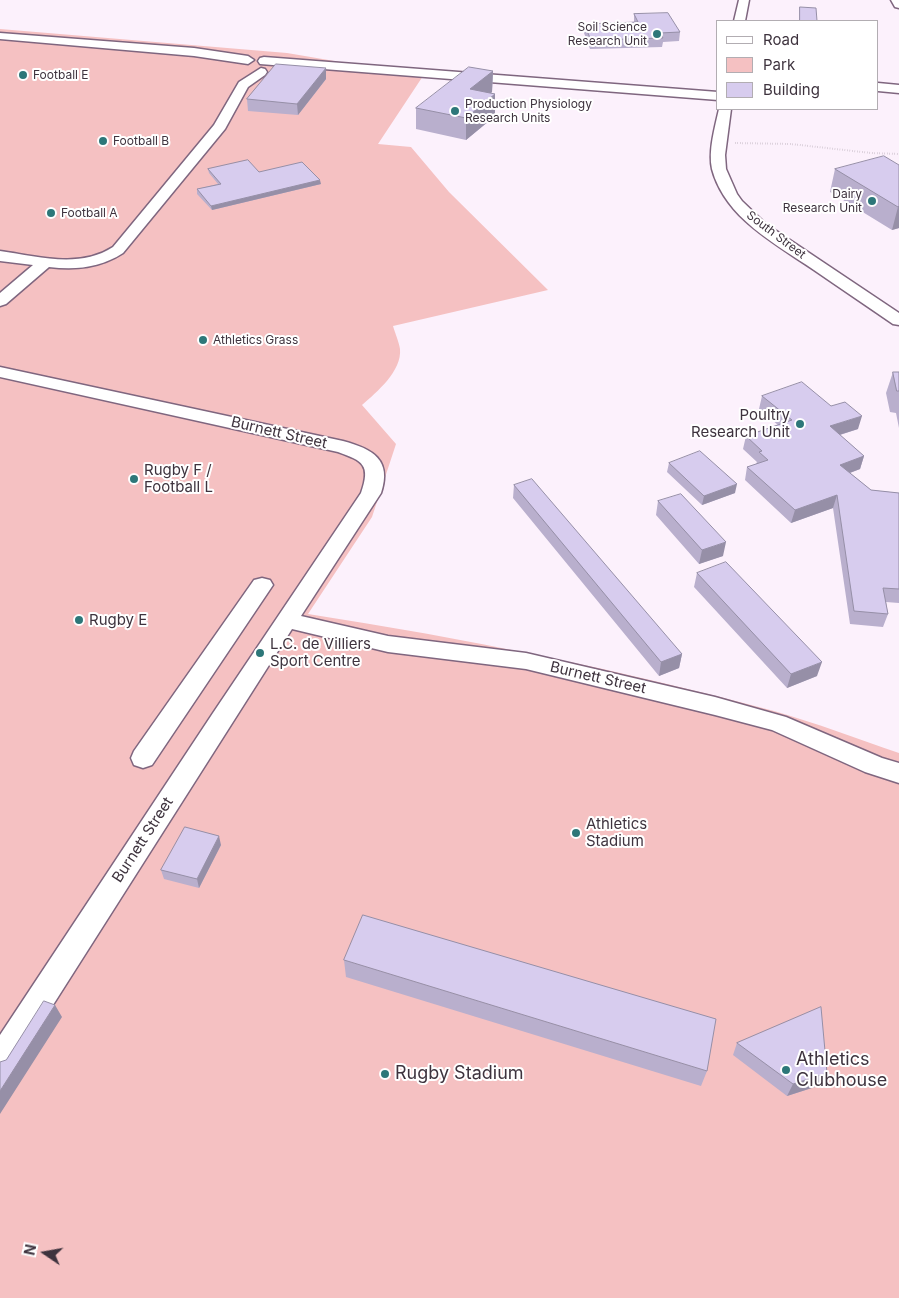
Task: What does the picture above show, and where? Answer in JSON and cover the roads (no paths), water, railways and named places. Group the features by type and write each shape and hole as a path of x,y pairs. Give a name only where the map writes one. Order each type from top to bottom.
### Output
{"street":[{"path":"740,20 744,0"},
{"path":"896,0 899,5"},
{"path":"0,36 194,52 248,60 264,67"},
{"path":"216,56 238,73"},
{"path":"0,256 46,262 90,263 114,254 220,126 238,73 238,62 248,60"},
{"path":"238,73 264,67 301,63 716,96"},
{"path":"879,87 899,89"},
{"name":"South Street","path":"724,110 719,169 730,195 761,227 899,320"},
{"path":"0,301 46,262"},
{"name":"Burnett Street","path":"0,372 343,447 367,457 376,468 377,476 371,493 221,719 0,1061"},
{"path":"143,758 262,585"},
{"name":"Burnett Street","path":"287,620 388,644 499,656 526,661 715,706 778,723 874,765 899,773"}],"place":[{"name":"Soil Science Research Unit","path":"657,34"},
{"name":"Football E","path":"23,75"},
{"name":"Production Physiology Research Units","path":"455,111"},
{"name":"Football B","path":"103,141"},
{"name":"Dairy Research Unit","path":"872,201"},
{"name":"Football A","path":"51,213"},
{"name":"Athletics Grass","path":"203,340"},
{"name":"Poultry Research Unit","path":"800,424"},
{"name":"Rugby F / Football L","path":"134,479"},
{"name":"Rugby E","path":"79,620"},
{"name":"L.C. de Villiers Sport Centre","path":"260,653"},
{"name":"Athletics Stadium","path":"576,833"},
{"name":"Athletics Clubhouse","path":"786,1070"},
{"name":"Rugby Stadium","path":"385,1074"}]}
